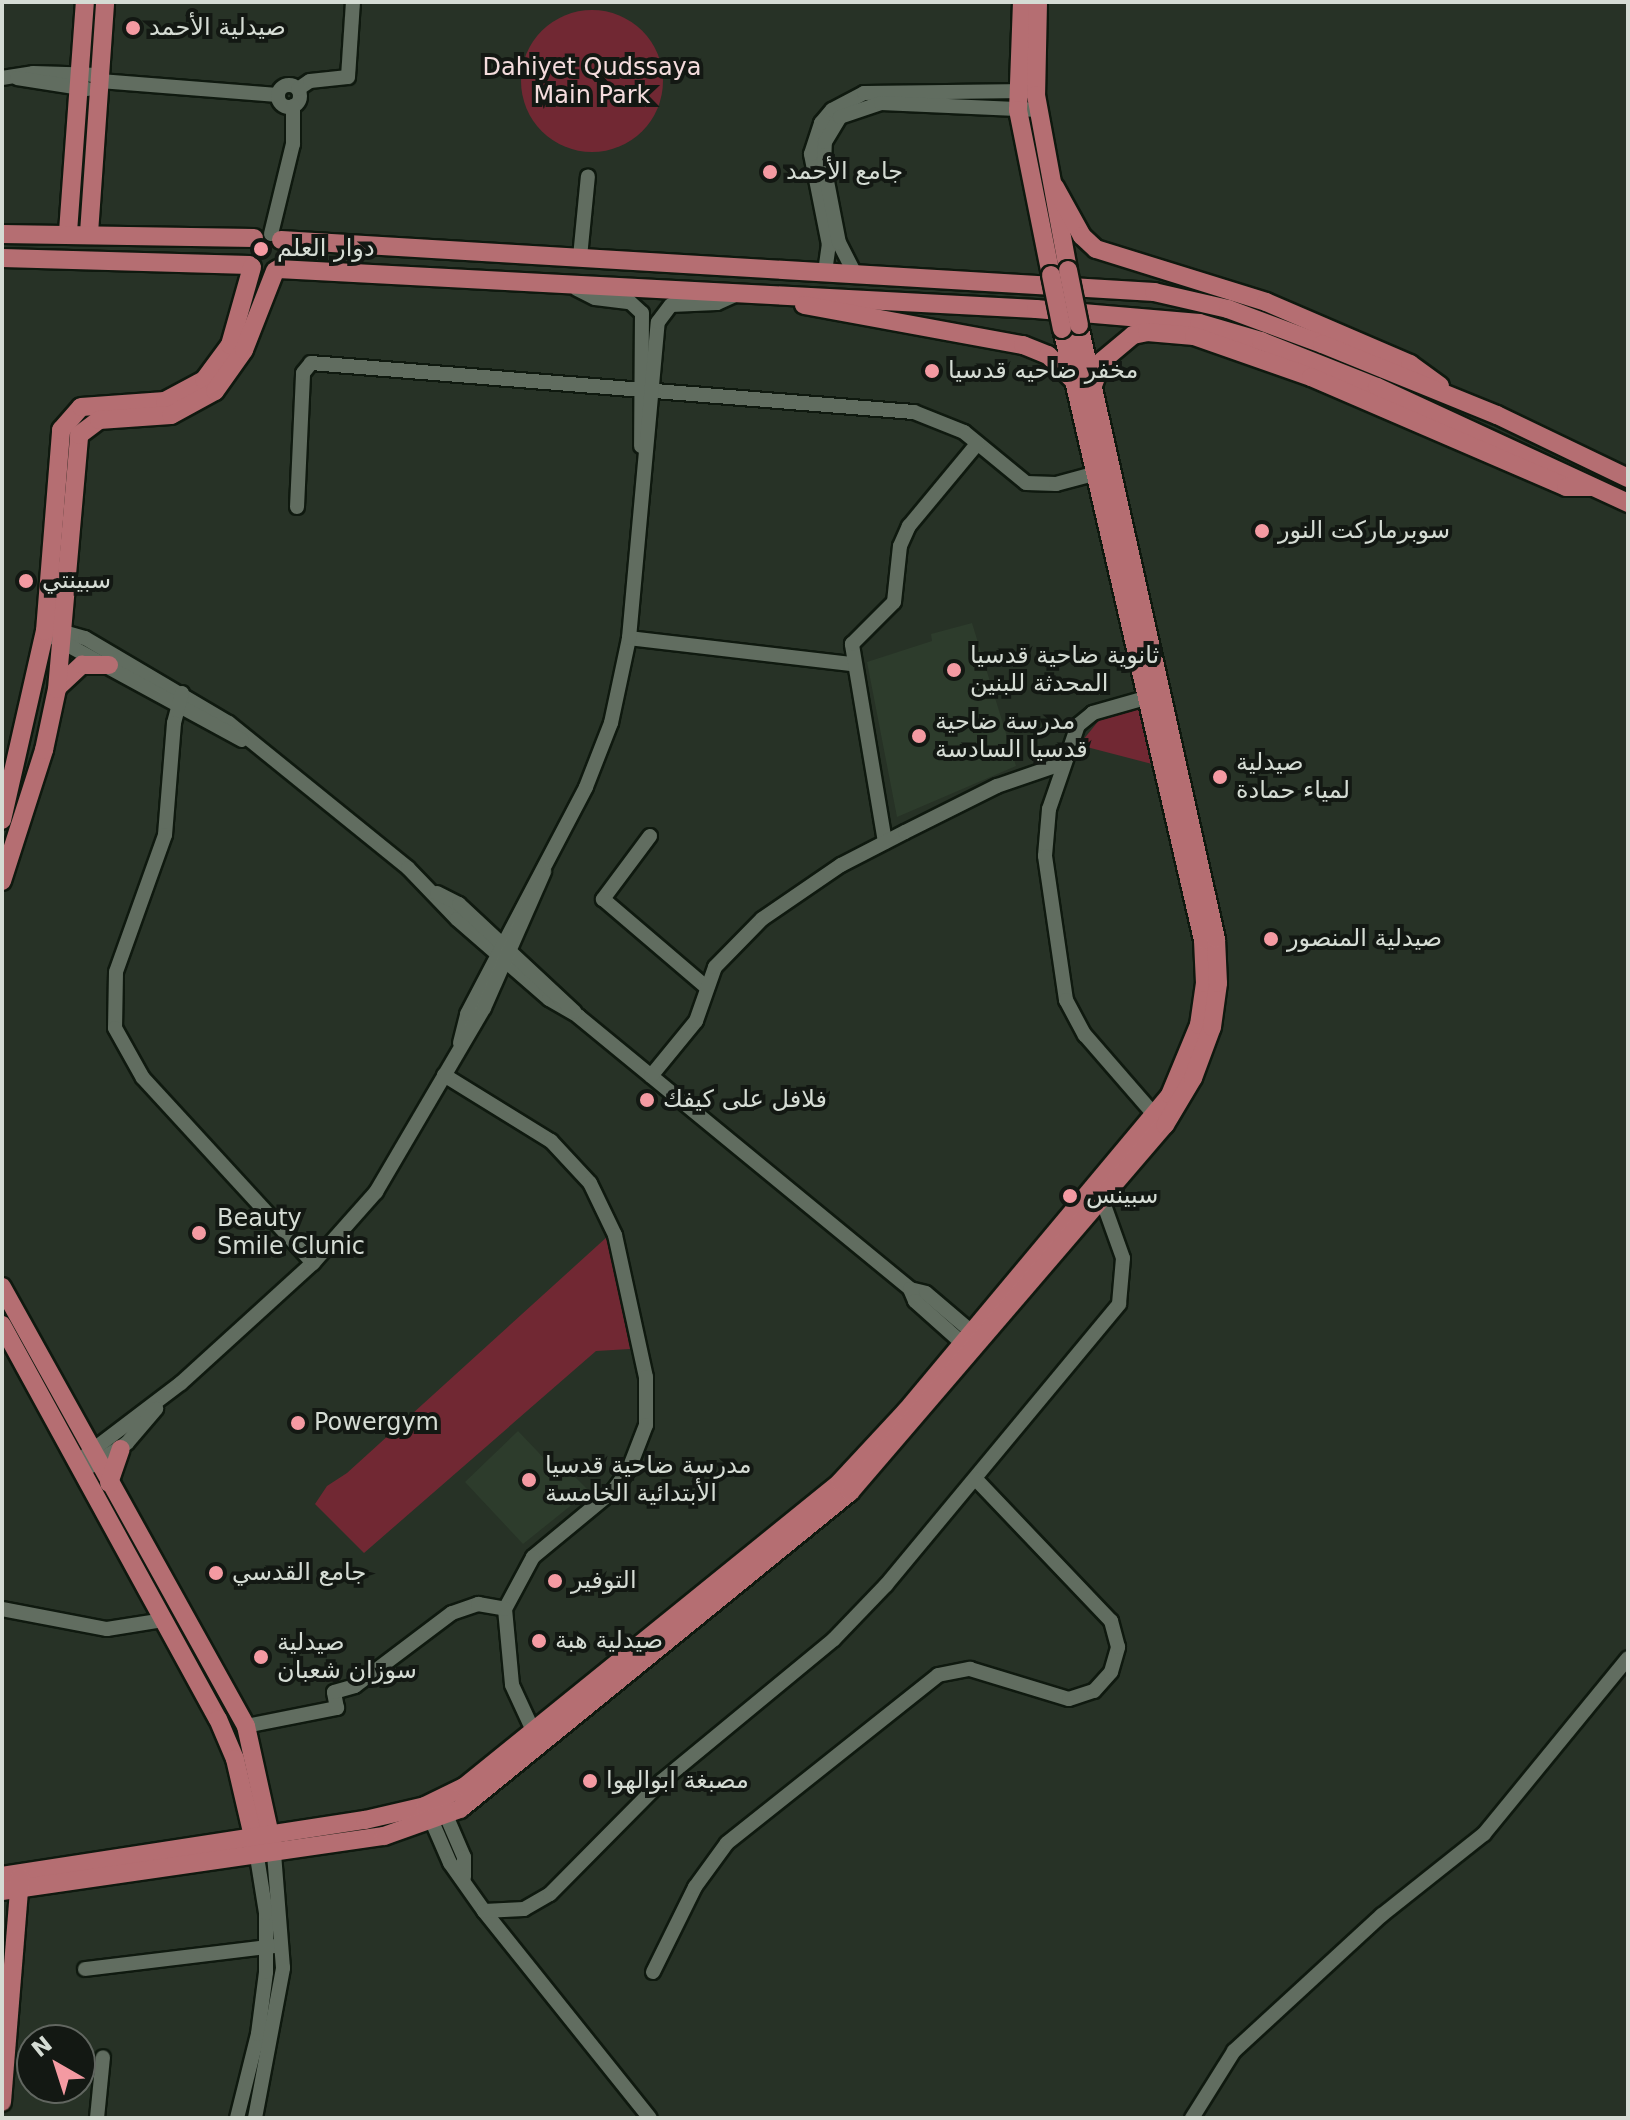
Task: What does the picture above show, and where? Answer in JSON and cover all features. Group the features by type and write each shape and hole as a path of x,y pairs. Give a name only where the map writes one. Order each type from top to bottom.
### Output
{"main road":[{"path":"85,2 92,82 89,233"},
{"path":"68,232 105,2"},
{"path":"2,2102 11,1883 110,1869 265,1856 384,1836 436,1811 814,1524 883,1457 973,1343 1160,1121 1198,1066 1216,1005 1218,961 1071,327 1024,98 1022,2"},
{"path":"1024,98 1038,2"},
{"path":"1024,98 1039,110 1055,187 1060,272"},
{"path":"1055,187 1082,236 1096,249 1266,302 1410,364 1455,398"},
{"path":"2,234 68,232 269,238 1154,292 1194,299 1455,398 1625,475"},
{"path":"2,881 44,750 57,689 58,634 78,421 171,415 215,391 244,350 254,295 247,250 269,238"},
{"path":"254,295 286,256 269,238"},
{"path":"2,258 251,266 577,289 787,297 1199,323 1261,341 1377,387 1628,503"},
{"path":"787,297 829,313 1023,345 1059,363 1085,385 1097,473 1157,695"},
{"path":"1085,385 1120,342 1147,332 1194,336 1311,377 1566,487 1597,487"},
{"path":"2,820 58,634"},
{"path":"57,689 82,665 109,665"},
{"path":"2,1287 87,1461 160,1595 246,1726 265,1856"},
{"path":"2,1325 87,1461 109,1483 160,1595 164,1620 227,1739 262,1835"},
{"path":"109,1483 121,1449"},
{"path":"110,1869 262,1835 436,1811"}],"street":[{"path":"269,238 293,144 293,106 298,89 310,81 348,77 353,2"},
{"path":"9,78 33,73 92,82 277,95"},
{"path":"277,95 285,85 298,89"},
{"path":"825,272 829,245 811,154 821,123 847,99 864,93 928,100"},
{"path":"277,95 284,107 293,106"},
{"path":"856,276 839,243 824,166 825,142 853,109 881,103 1024,98"},
{"path":"580,257 588,176"},
{"path":"577,289 595,298 630,302 651,322"},
{"path":"87,1461 169,1393 313,1263 376,1192 444,1075 504,952 538,895 545,868 600,754 629,638 651,322 671,305 717,303 735,295"},
{"path":"297,507 303,373 308,364 647,394 914,412 949,423 1026,483 1056,484 1097,473"},
{"path":"885,842 852,664 855,636 894,602 900,546 909,526 977,444"},
{"path":"58,634 109,665 229,723 910,1289 926,1293 973,1343"},
{"path":"58,634 180,699"},
{"path":"629,638 852,664"},
{"path":"1157,695 1086,718 1061,764 1045,856 1061,987 1085,1035 1160,1121"},
{"path":"180,699 165,835 116,972 115,1028 143,1078 313,1263"},
{"path":"651,1076 696,1021 705,986 731,947 762,919 885,842 997,786 1061,764"},
{"path":"650,836 603,899 705,986"},
{"path":"444,1075 551,1141 590,1183 615,1235 646,1377 646,1425 629,1469 614,1490 533,1557 505,1609 506,1659 536,1738"},
{"path":"484,1911 524,1909 550,1894 680,1765 848,1626 976,1479 1119,1304 1123,1258 1100,1193"},
{"path":"87,1461 121,1449 169,1393"},
{"path":"653,1972 695,1887 727,1843 938,1675 970,1669 1069,1699 1094,1691 1111,1672 1118,1647 1111,1621 976,1479"},
{"path":"246,1726 337,1708 334,1692 355,1686 452,1613 478,1604 505,1609"},
{"path":"2,1609 107,1629 164,1620"},
{"path":"1192,2118 1234,2051 1370,1925 1484,1834 1628,1658"},
{"path":"436,1811 450,1863 464,1877 484,1911 650,2118"},
{"path":"255,2118 276,2025 284,1946 265,1856"},
{"path":"237,2118 262,2013 267,1948 265,1856"},
{"path":"85,1969 284,1946"},
{"path":"97,2118 103,2057"}],"shaded area":[{"path":"972,623 1016,766 897,817 867,662 932,641 931,634"},
{"path":"518,1431 559,1474 566,1468 589,1491 523,1544 465,1482"}],"green space":[{"name":"Dahiyet Qudssaya Main Park","path":"592,10 619,15 642,31 658,54 663,81 658,108 642,131 619,147 592,152 565,147 542,131 526,108 521,81 526,54 542,31 565,15"},
{"path":"1144,706 1152,764 1079,745 1100,719"},
{"path":"608,1236 630,1349 596,1351 364,1553 315,1504 327,1486 347,1473"}],"place":[{"name":"صيدلية الأحمد","path":"133,28"},
{"name":"جامع الأحمد","path":"770,172"},
{"name":"دوار العلم","path":"261,249"},
{"name":"مخفر ضاحيه قدسيا","path":"932,371"},
{"name":"سوبرماركت النور","path":"1262,531"},
{"name":"سبينتي","path":"26,581"},
{"name":"ثانوية ضاحية قدسيا المحدثة للبنين","path":"954,670"},
{"name":"مدرسة ضاحية قدسيا السادسة","path":"919,736"},
{"name":"صيدلية لمياء حمادة","path":"1220,777"},
{"name":"صيدلية المنصور","path":"1271,939"},
{"name":"فلافل على كيفك","path":"647,1100"},
{"name":"سبينس","path":"1070,1196"},
{"name":"Beauty Smile Clunic","path":"199,1233"},
{"name":"Powergym","path":"298,1423"},
{"name":"مدرسة ضاحية قدسيا الأبتدائية الخامسة","path":"529,1480"},
{"name":"جامع القدسي","path":"216,1573"},
{"name":"التوفير","path":"555,1581"},
{"name":"صيدلية هبة","path":"539,1641"},
{"name":"صيدلية سوزان شعبان","path":"261,1657"},
{"name":"مصبغة ابوالهوا","path":"590,1781"}]}
